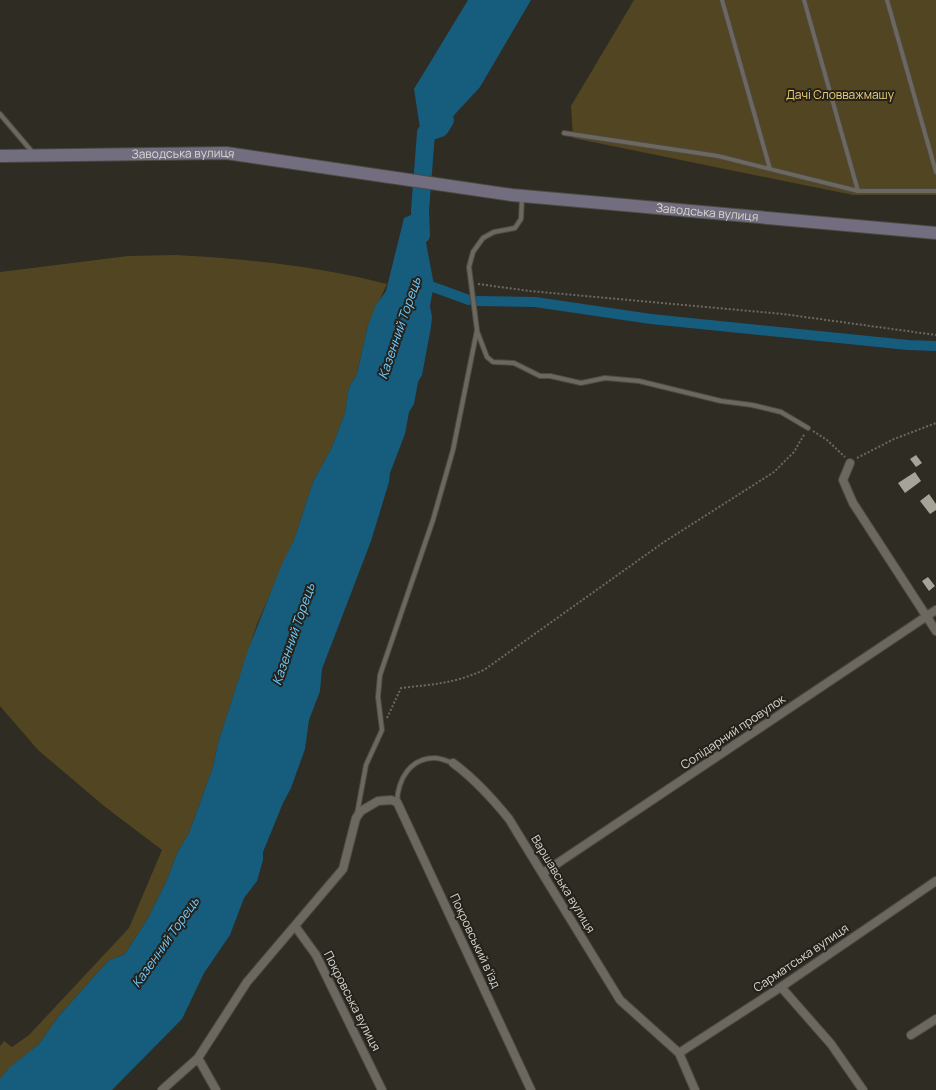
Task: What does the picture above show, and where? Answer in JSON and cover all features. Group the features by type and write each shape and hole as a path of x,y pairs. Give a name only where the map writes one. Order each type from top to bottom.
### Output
{"street":[{"name":"Заводська вулиця","path":"0,156 226,153 522,196 936,233"},
{"path":"850,463 843,480 853,503 936,631"},
{"name":"Солідарний провулок","path":"543,874 936,610"},
{"name":"Варшавська вулиця","path":"452,763 472,777 490,795 509,819 620,1000 679,1053 695,1090"},
{"path":"162,1090 198,1058 247,982 343,869 356,818 361,811 372,803 384,800 397,802"},
{"name":"Покровський в'їзд","path":"397,802 531,1090"},
{"name":"Сарматська вулиця","path":"679,1053 781,987 936,881"},
{"name":"Покровська вулиця","path":"294,926 316,955 382,1090"},
{"path":"781,987 831,1044 863,1090"},
{"path":"911,1035 936,1019"},
{"path":"198,1058 216,1090"}],"lane":[{"path":"722,0 770,169"},
{"path":"804,0 858,191"},
{"path":"887,0 936,172"},
{"path":"0,114 36,155"},
{"path":"564,133 718,156 858,191 936,191"},
{"path":"522,196 521,219 514,228 494,232 483,238 472,252 469,267 477,330 487,357 493,362 514,363 540,376 550,376 581,383 605,378 639,381 721,401 752,405 781,412 808,428"},
{"path":"356,818 366,766 382,730 378,697 380,675 433,520 453,450 477,330"},
{"name":"Варшавська вулиця","path":"397,802 399,785 404,775 413,764 424,759 436,757 452,763"}],"path":[{"path":"472,284 538,292 783,314 936,335"},
{"path":"382,730 401,688 441,684 464,679 484,670 664,542 774,472 794,452 808,428 827,440 850,463 894,439 936,423"}],"green space":[{"name":"Дачі Словважмашу","path":"634,0 936,0 936,195 853,195 573,138 571,106"},
{"path":"176,255 283,264 335,272 387,284 368,325 357,374 349,387 345,413 332,447 313,482 294,540 257,624 218,743 213,767 189,833 177,853 167,880 148,918 125,954 108,961 58,1017 39,1044 11,1067 0,1079 0,1046 4,1041 12,1047 29,1035 129,928 162,850 104,806 38,750 0,706 0,272 128,256"}],"water":[{"path":"468,0 531,0 480,87 433,138 420,128 414,89"},
{"path":"420,211 434,285 430,306 432,317 431,327 422,375 418,382 414,404 409,412 405,434 390,473 389,482 371,541 322,669 320,691 309,720 305,749 291,788 283,803 263,852 263,860 257,881 244,898 230,935 204,973 182,1019 112,1090 0,1090 0,1079 10,1067 39,1044 58,1017 108,961 125,954 148,918 167,880 177,853 189,833 213,767 218,743 248,650 282,564 294,540 313,482 332,447 345,413 349,387 357,374 368,325 376,305 386,291 404,218"}],"building":[{"path":"916,455 922,463 916,467 910,459"},
{"path":"915,472 921,481 905,493 898,483"},
{"path":"929,494 936,504 936,510 930,514 920,501"},
{"path":"928,577 935,586 929,591 922,581"}],"waterway":[{"name":"Казенний Торець","path":"421,235 420,211 426,133 440,128 445,120"},
{"path":"422,283 469,300"},
{"path":"478,301 535,302 651,319 908,345 936,346"}]}
